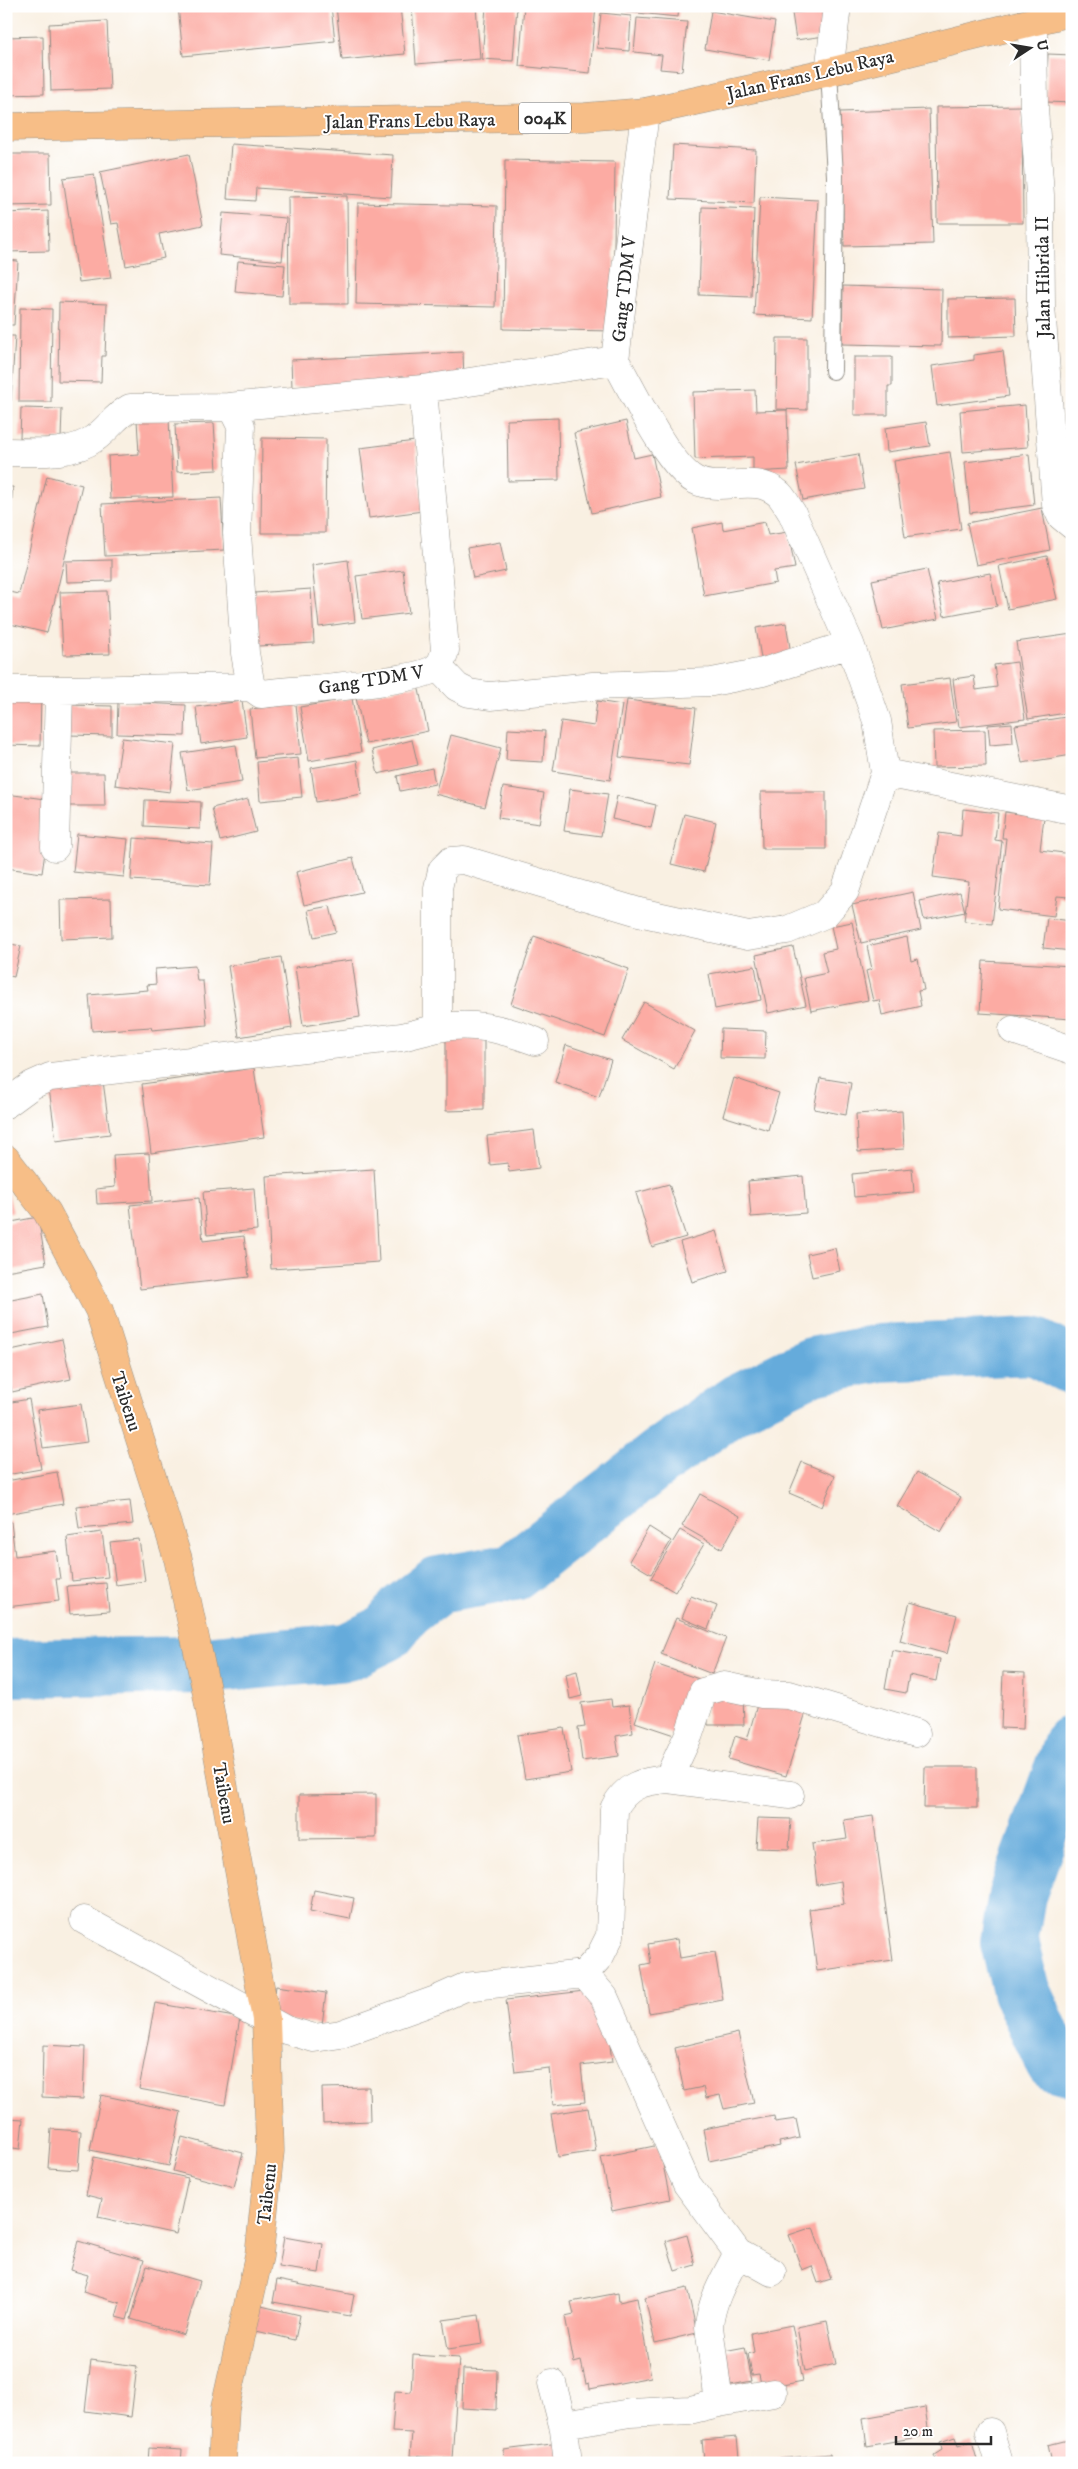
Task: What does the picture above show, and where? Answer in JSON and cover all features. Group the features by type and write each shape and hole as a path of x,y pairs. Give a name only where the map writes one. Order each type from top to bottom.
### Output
{"main road":[{"name":"Jalan Frans Lebu Raya","path":"6,127 585,117 645,112 829,72 1072,12"},
{"name":"Taibenu","path":"6,1159 47,1212 98,1310 178,1559 206,1689 266,2019 270,2151 259,2256 225,2408 222,2463"}],"street":[{"path":"829,72 837,6"},
{"name":"Jalan Hibrida II","path":"1033,22 1044,355 1056,505 1061,516 1072,525"},
{"name":"Gang TDM V","path":"6,690 251,687 261,694 364,683 423,674 438,667 445,650 423,389 615,360 645,112"},
{"path":"438,1028 438,888 442,870 451,861 464,860 639,912 696,926 748,936 786,930 825,914 845,891 885,773 877,722 850,644 792,513 779,494 762,485 745,482 713,484 695,480 688,474 667,452 615,360"},
{"path":"6,452 54,451 80,445 94,439 118,415 130,408 228,407 423,389"},
{"path":"228,407 234,412 241,426 237,533 244,644 251,687"},
{"path":"438,667 457,688 469,693 490,696 593,686 712,682 763,672 850,644"},
{"path":"55,847 59,690"},
{"path":"885,773 1072,810"},
{"path":"6,1104 32,1085 50,1077 402,1037 459,1023 499,1030 535,1041"},
{"path":"1013,1030 1072,1050"},
{"path":"668,1779 689,1734 704,1692 724,1686 762,1694 789,1695 916,1733"},
{"path":"84,1920 286,2030 314,2038 341,2034 436,2000 465,1987 584,1974 600,1956 610,1936 614,1809 621,1795 645,1781 668,1779 790,1795"},
{"path":"584,1974 604,1997 687,2184 738,2253 772,2272"},
{"path":"720,2403 709,2327 710,2318 720,2290 738,2253"},
{"path":"552,2383 563,2423 568,2463"},
{"path":"563,2423 630,2413 690,2410 773,2393"},
{"path":"990,2432 999,2463"}],"lane":[{"path":"829,72 835,176 833,371"}],"building":[{"path":"178,6 331,6 335,41 183,56"},
{"path":"336,6 400,6 405,54 342,60"},
{"path":"412,6 476,6 480,59 416,64"},
{"path":"486,6 517,6 513,61 482,59"},
{"path":"524,6 596,6 590,73 519,66"},
{"path":"628,6 679,6 678,17 627,12"},
{"path":"828,9 832,35 796,40 792,13"},
{"path":"711,11 775,22 769,60 705,49"},
{"path":"601,13 631,16 629,51 597,48"},
{"path":"637,18 687,22 682,71 660,69 662,55 634,52"},
{"path":"107,21 110,89 51,91 49,24"},
{"path":"43,36 44,94 6,95 6,37"},
{"path":"1048,54 1072,55 1072,103 1046,102"},
{"path":"1022,106 1023,223 937,223 936,107"},
{"path":"929,109 933,244 844,246 840,112"},
{"path":"231,144 393,155 391,197 256,188 255,201 227,199"},
{"path":"673,145 756,150 754,203 670,199"},
{"path":"6,154 50,154 51,205 6,206"},
{"path":"189,154 203,225 159,234 164,258 126,266 118,223 111,224 100,172"},
{"path":"505,160 615,162 613,331 503,329"},
{"path":"94,174 111,278 79,282 63,178"},
{"path":"347,196 348,304 289,304 288,197"},
{"path":"760,197 818,200 812,318 754,315"},
{"path":"358,203 497,206 495,307 356,304"},
{"path":"702,207 754,209 751,297 699,295"},
{"path":"48,211 49,251 6,252 6,213"},
{"path":"223,213 286,218 282,261 219,255"},
{"path":"6,260 18,261 14,325 6,325"},
{"path":"238,261 285,265 282,296 235,292"},
{"path":"843,286 942,289 941,346 842,344"},
{"path":"1015,298 1016,336 948,338 948,299"},
{"path":"59,302 107,304 105,356 102,356 101,382 58,381"},
{"path":"20,308 52,309 51,402 19,402"},
{"path":"6,336 15,336 11,401 6,401"},
{"path":"777,338 807,338 807,410 776,409"},
{"path":"1003,351 1009,396 937,406 932,366 974,360 974,355"},
{"path":"463,352 464,380 292,388 291,360"},
{"path":"854,357 892,357 892,386 888,386 888,415 854,415"},
{"path":"755,390 756,411 787,410 789,470 753,472 753,457 695,459 693,392"},
{"path":"1025,405 1028,447 963,452 960,411"},
{"path":"21,408 62,409 61,439 20,438"},
{"path":"558,418 559,480 508,481 507,420"},
{"path":"169,419 173,497 110,499 108,456 139,454 137,420"},
{"path":"626,421 634,458 652,454 661,497 592,513 574,433"},
{"path":"926,422 930,446 887,452 885,428"},
{"path":"214,423 217,470 177,472 175,424"},
{"path":"262,438 326,439 325,533 261,533"},
{"path":"415,441 423,511 369,518 360,448"},
{"path":"950,452 961,529 905,537 894,461"},
{"path":"858,454 864,489 803,500 796,465"},
{"path":"1029,454 1034,505 970,513 965,462"},
{"path":"47,476 82,485 47,633 6,623 6,591 19,594"},
{"path":"6,487 13,487 9,530 6,530"},
{"path":"221,498 224,550 105,556 102,504"},
{"path":"1042,508 1050,550 976,565 967,523"},
{"path":"722,522 723,530 765,522 768,535 788,532 795,568 774,571 776,583 704,596 692,528"},
{"path":"500,542 506,571 473,578 467,548"},
{"path":"1047,556 1057,599 1008,609 999,566"},
{"path":"112,560 112,581 67,582 66,561"},
{"path":"348,560 355,622 319,627 312,565"},
{"path":"927,569 938,619 883,630 872,580"},
{"path":"403,570 409,613 362,619 356,576"},
{"path":"990,573 997,606 944,616 937,583"},
{"path":"311,589 314,643 258,646 254,593"},
{"path":"107,591 110,654 63,655 60,592"},
{"path":"786,623 791,654 761,658 756,628"},
{"path":"1072,634 1072,712 1028,719 1016,642"},
{"path":"1017,662 1025,719 959,727 953,679 974,676 976,690 997,687 994,665"},
{"path":"950,678 956,722 908,728 902,684"},
{"path":"418,685 428,731 366,744 356,698"},
{"path":"6,694 41,695 40,746 6,745"},
{"path":"352,698 361,752 309,761 300,707"},
{"path":"627,700 696,708 689,765 619,757"},
{"path":"242,701 247,737 201,744 196,707"},
{"path":"597,701 622,705 610,780 553,771 561,721 594,726"},
{"path":"118,702 186,705 185,736 117,734"},
{"path":"296,704 301,754 255,758 250,709"},
{"path":"68,705 112,706 112,736 68,735"},
{"path":"1072,716 1072,755 1022,763 1015,725"},
{"path":"1012,723 1013,743 990,745 988,725"},
{"path":"508,729 545,731 543,762 506,760"},
{"path":"985,730 986,766 934,767 933,731"},
{"path":"451,735 501,748 485,807 435,794"},
{"path":"122,738 175,744 170,792 115,785"},
{"path":"412,740 418,765 378,774 372,750"},
{"path":"236,745 242,782 188,790 182,753"},
{"path":"298,758 302,797 260,801 257,762"},
{"path":"357,760 362,794 316,802 311,768"},
{"path":"432,768 435,784 400,791 397,776"},
{"path":"63,773 104,773 105,806 63,806"},
{"path":"503,787 544,793 539,824 498,818"},
{"path":"570,789 608,794 601,836 564,831"},
{"path":"761,792 826,792 826,849 762,849"},
{"path":"6,794 45,799 52,803 42,873 6,868"},
{"path":"617,796 656,805 651,828 612,819"},
{"path":"248,799 256,832 220,841 212,808"},
{"path":"145,800 201,802 200,829 144,826"},
{"path":"963,809 998,813 995,840 1002,841 992,924 964,921 969,882 933,877 939,833 961,836"},
{"path":"1005,812 1044,817 1040,850 1072,854 1069,897 1057,896 1054,916 998,909 1006,838 1002,838"},
{"path":"684,814 716,822 704,872 671,864"},
{"path":"77,834 128,839 124,877 73,872"},
{"path":"134,838 213,844 210,885 131,880"},
{"path":"353,858 362,892 304,905 296,872"},
{"path":"913,892 921,930 861,943 852,905"},
{"path":"960,892 965,912 924,920 920,901"},
{"path":"111,899 112,937 61,939 60,900"},
{"path":"330,906 336,932 314,937 308,910"},
{"path":"1047,918 1072,921 1072,951 1043,948"},
{"path":"852,922 868,1000 811,1011 804,978 827,973 822,952 836,949 831,926"},
{"path":"534,936 629,969 605,1037 511,1004"},
{"path":"907,937 911,961 918,959 924,990 918,991 921,1006 882,1015 879,1000 873,1001 866,971 872,969 867,946"},
{"path":"6,943 21,946 14,977 6,975"},
{"path":"793,947 806,1005 768,1013 756,955"},
{"path":"281,957 292,1028 239,1037 228,966"},
{"path":"352,960 360,1017 303,1026 295,967"},
{"path":"983,961 1072,966 1072,1019 980,1013"},
{"path":"195,966 197,981 203,981 207,1025 152,1030 151,1027 92,1031 89,995 148,990 147,985 156,984 155,969"},
{"path":"755,966 761,1000 715,1009 709,974"},
{"path":"644,1002 695,1031 674,1069 622,1040"},
{"path":"721,1029 766,1031 765,1059 720,1058"},
{"path":"446,1039 484,1039 484,1110 446,1111"},
{"path":"566,1045 611,1060 599,1097 555,1082"},
{"path":"254,1068 264,1137 151,1153 142,1084"},
{"path":"734,1078 779,1093 768,1130 723,1116"},
{"path":"820,1078 851,1083 846,1115 814,1109"},
{"path":"103,1081 110,1134 56,1141 49,1088"},
{"path":"902,1111 904,1149 858,1152 856,1114"},
{"path":"534,1130 539,1168 509,1172 508,1163 490,1165 487,1136"},
{"path":"149,1153 152,1201 97,1204 96,1189 115,1187 113,1155"},
{"path":"912,1168 914,1192 854,1197 852,1174"},
{"path":"374,1169 379,1262 271,1269 266,1176"},
{"path":"803,1176 806,1213 751,1217 748,1181"},
{"path":"669,1184 686,1237 652,1247 636,1193"},
{"path":"6,1185 13,1212 6,1213"},
{"path":"254,1188 257,1230 207,1235 203,1192"},
{"path":"199,1198 203,1241 244,1236 249,1277 140,1289 130,1205"},
{"path":"38,1217 46,1264 6,1271 6,1223"},
{"path":"716,1231 728,1271 692,1282 680,1242"},
{"path":"835,1248 840,1271 812,1277 807,1254"},
{"path":"43,1294 48,1327 6,1335 6,1301"},
{"path":"62,1339 71,1379 12,1392 6,1365 6,1351"},
{"path":"29,1399 41,1469 6,1475 6,1403"},
{"path":"81,1404 87,1442 43,1448 37,1410"},
{"path":"802,1462 835,1476 822,1507 789,1493"},
{"path":"57,1472 63,1504 6,1514 6,1481"},
{"path":"917,1472 961,1497 941,1532 897,1506"},
{"path":"700,1494 740,1516 722,1549 682,1526"},
{"path":"130,1501 133,1524 79,1529 76,1506"},
{"path":"6,1522 11,1522 15,1556 56,1551 60,1579 56,1579 59,1601 6,1607"},
{"path":"649,1527 671,1541 651,1574 629,1561"},
{"path":"680,1530 704,1544 675,1592 651,1578"},
{"path":"102,1532 108,1577 72,1581 67,1537"},
{"path":"139,1539 145,1581 116,1585 110,1542"},
{"path":"106,1583 109,1611 70,1614 67,1586"},
{"path":"691,1596 717,1606 708,1629 682,1618"},
{"path":"910,1602 957,1615 947,1654 900,1641"},
{"path":"676,1618 726,1638 712,1674 661,1654"},
{"path":"892,1650 940,1659 936,1681 909,1675 906,1693 885,1689"},
{"path":"655,1664 702,1680 683,1738 635,1722"},
{"path":"577,1671 582,1696 570,1699 566,1674"},
{"path":"1003,1672 1025,1673 1023,1729 1001,1728"},
{"path":"707,1694 743,1694 744,1725 708,1725"},
{"path":"759,1698 806,1712 786,1776 728,1759 735,1736 747,1740"},
{"path":"611,1699 612,1707 629,1705 633,1733 616,1736 619,1756 582,1761 578,1728 585,1727 581,1703"},
{"path":"564,1728 571,1772 525,1779 517,1735"},
{"path":"925,1767 977,1767 977,1808 924,1808"},
{"path":"376,1794 376,1838 299,1839 299,1795"},
{"path":"873,1816 893,1960 817,1971 809,1909 844,1904 841,1881 817,1885 812,1844 847,1839 844,1820"},
{"path":"758,1818 791,1819 789,1849 756,1848"},
{"path":"314,1890 354,1898 350,1919 310,1911"},
{"path":"677,1939 680,1958 715,1952 723,2000 649,2013 641,1965 651,1963 648,1944"},
{"path":"276,1986 326,1993 322,2025 272,2018"},
{"path":"593,1990 596,2012 606,2011 612,2062 581,2066 585,2102 553,2105 549,2068 515,2072 506,2000"},
{"path":"155,2003 240,2018 225,2105 139,2089"},
{"path":"738,2033 754,2103 724,2109 720,2095 706,2098 703,2087 684,2091 675,2048"},
{"path":"43,2045 85,2047 83,2099 42,2097"},
{"path":"369,2087 370,2121 323,2123 322,2088"},
{"path":"101,2095 181,2112 169,2166 90,2150"},
{"path":"588,2108 596,2151 558,2157 551,2114"},
{"path":"774,2116 775,2122 796,2119 800,2138 779,2142 780,2146 709,2161 703,2129"},
{"path":"6,2118 23,2119 20,2149 6,2147"},
{"path":"51,2129 81,2131 78,2170 48,2168"},
{"path":"182,2137 243,2153 234,2187 173,2171"},
{"path":"659,2145 670,2199 612,2211 601,2157"},
{"path":"94,2157 188,2178 176,2234 98,2217 102,2199 86,2195"},
{"path":"813,2227 831,2279 818,2283 812,2266 802,2270 789,2235"},
{"path":"687,2235 695,2265 675,2271 666,2241"},
{"path":"284,2237 323,2244 319,2273 279,2267"},
{"path":"78,2241 144,2260 127,2320 116,2317 120,2303 83,2292 88,2275 70,2270"},
{"path":"147,2266 200,2281 184,2335 131,2319"},
{"path":"277,2280 354,2295 350,2316 273,2302"},
{"path":"687,2288 697,2333 655,2343 645,2298"},
{"path":"618,2293 619,2302 637,2298 651,2377 590,2389 589,2383 586,2384 581,2361 574,2363 565,2316 574,2314 571,2302"},
{"path":"257,2305 300,2315 295,2340 252,2330"},
{"path":"479,2315 483,2344 448,2349 443,2320"},
{"path":"827,2321 836,2364 805,2371 797,2327"},
{"path":"792,2325 803,2381 762,2389 759,2374 752,2375 748,2354 754,2352 751,2333"},
{"path":"745,2347 752,2381 731,2385 724,2351"},
{"path":"413,2355 459,2358 452,2459 410,2456 412,2433 392,2432 395,2391 411,2392"},
{"path":"91,2360 137,2366 131,2417 85,2411"},
{"path":"463,2369 497,2370 496,2410 462,2408"},
{"path":"925,2407 929,2435 867,2446 863,2418"},
{"path":"737,2437 739,2458 704,2461 702,2440"},
{"path":"955,2437 958,2446 972,2442 978,2463 937,2463 934,2455 942,2450 940,2442"},
{"path":"1072,2439 1072,2463 1052,2463 1048,2445"},
{"path":"559,2443 561,2463 505,2463 504,2450"},
{"path":"149,2448 182,2450 181,2463 148,2463"},
{"path":"830,2454 831,2463 767,2463 766,2460"}],"waterway":[{"path":"6,1668 204,1665 347,1652 386,1633 405,1610 438,1585 514,1572 660,1457 739,1402 812,1366 880,1353 1033,1346 1072,1366"},
{"path":"1072,1744 1017,1895 1009,1942 1021,1991 1054,2062 1072,2067"}]}
